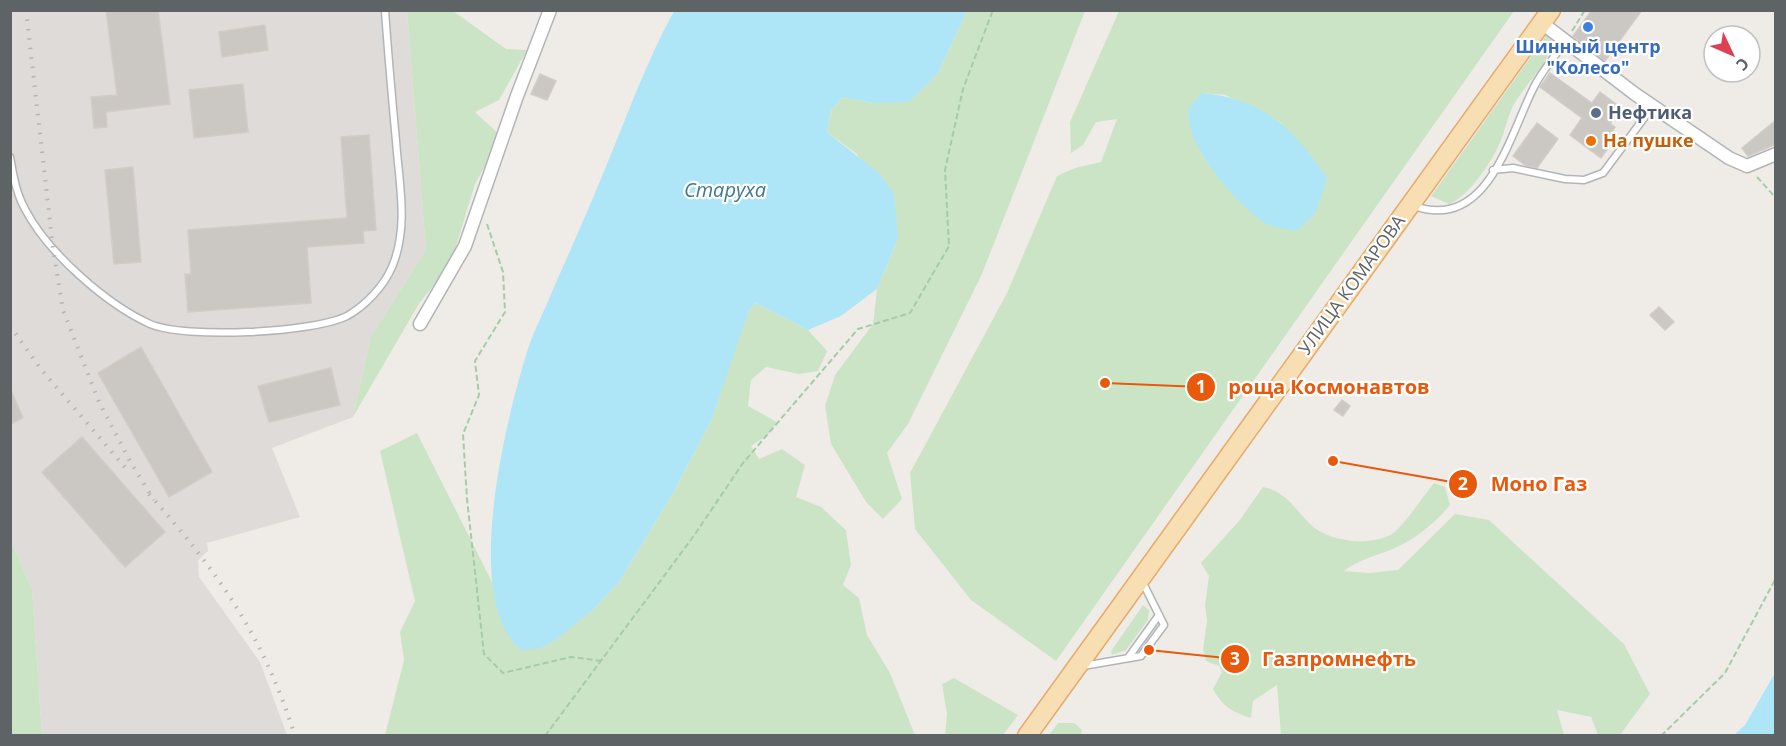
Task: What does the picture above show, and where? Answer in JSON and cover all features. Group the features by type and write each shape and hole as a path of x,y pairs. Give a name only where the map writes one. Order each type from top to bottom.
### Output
{"main road":[{"name":"УЛИЦА КОМАРОВА","path":"1027,735 1546,17"}],"street":[{"path":"420,324 465,246 517,96 550,10"},
{"path":"1546,17 1566,41 1728,158 1747,166 1776,154"}],"lane":[{"path":"10,157 23,206 43,237 73,268 150,324 167,330 198,333 292,328 346,316 376,292 392,269 402,227 385,10"},
{"path":"1410,205 1431,212 1458,208 1479,191 1507,150 1534,86 1566,41"},
{"path":"1493,170 1513,168 1565,179 1584,180 1603,173 1653,106"},
{"path":"1077,667 1141,656 1164,625 1140,578"}],"path":[{"path":"545,735 693,537 743,463 858,329 910,313 949,246 945,170 963,89 993,10"},
{"path":"1566,41 1585,10"},
{"path":"1747,166 1776,198"},
{"path":"480,203 503,272 505,312 475,361 479,395 463,434 467,499 484,654 503,673 571,657 602,661"},
{"path":"1661,735 1725,673 1776,579"}],"shaded area":[{"path":"10,11 407,11 426,250 371,336 353,417 272,448 300,517 207,543 208,551 198,560 199,577 260,662 287,735 42,735 32,589 10,539"}],"green space":[{"path":"407,11 453,11 506,49 527,50 499,100 475,112 501,136 475,184 450,266 420,302 353,417 371,336 426,250"},
{"path":"967,11 1085,11 982,274 908,424 887,453 902,499 883,519 866,502 831,444 825,406 835,375 873,324 877,289 898,238 857,154 827,132 831,110 843,97 873,103 938,73"},
{"path":"1119,11 1514,11 1056,661 971,600 915,529 910,473 1007,293 1057,176 1075,168 1101,162 1117,119 1096,122 1083,145 1071,153 1070,122","holes":["1202,93 1225,95 1284,124"]},
{"path":"1548,33 1554,38 1552,47 1513,106 1499,145 1484,170 1463,195 1449,204 1431,196"},
{"path":"756,303 808,330 827,351 818,371 799,374 766,367 751,380 748,406 777,422 768,435 751,446 759,459 782,449 805,465 796,497 821,507 846,530 851,565 843,585 859,598 867,635 890,673 915,735 385,735 404,660 400,632 415,601 380,451 417,433 493,584 502,622 542,648 593,610 619,582 673,493 711,421 741,330 749,310"},
{"path":"1434,483 1445,487 1450,505 1440,517 1406,543 1357,563 1344,571 1369,573 1398,570 1455,514 1489,520 1624,644 1650,694 1620,735 1598,735 1591,717 1557,710 1564,735 1281,735 1277,685 1253,701 1251,718 1233,711 1220,700 1213,689 1222,672 1219,666 1206,661 1203,649 1209,576 1201,563 1239,521 1263,487 1284,496 1309,523 1326,535 1360,541 1383,538 1396,531"},
{"path":"10,539 32,589 42,735 11,735"},
{"path":"1143,605 1149,610 1148,620 1126,650 1112,655 1111,651"},
{"path":"954,678 1018,715 1003,735 945,735 947,714 942,684"},
{"path":"1058,723 1074,723 1082,730 1081,735 1049,735"}],"water":[{"name":"Старуха","path":"674,11 967,11 938,73 909,102 873,103 843,97 831,110 827,132 880,174 894,193 898,238 877,289 841,316 808,330 756,303 749,310 711,421 673,493 619,582 593,610 558,638 542,648 521,650 503,625 493,591 491,550 494,505 509,417 533,335 646,69"},
{"path":"1202,93 1243,102 1275,119 1302,145 1327,178 1316,212 1297,231 1265,223 1254,215 1227,188 1202,154 1193,137 1189,121 1190,107"},
{"path":"1775,673 1775,735 1734,735 1745,725"}],"building":[{"path":"106,10 158,10 170,104 106,112 107,127 94,128 91,97 117,95"},
{"path":"1592,10 1642,10 1605,61 1573,36"},
{"path":"265,25 268,50 222,57 219,32"},
{"name":"Нефтика","path":"1550,73 1592,103 1600,92 1621,108 1610,124 1615,127 1608,138 1613,141 1601,158 1570,135 1582,118 1540,87"},
{"path":"540,74 556,81 547,100 531,94"},
{"path":"243,84 248,132 194,138 189,90"},
{"path":"1776,120 1776,144 1748,156 1742,148"},
{"path":"1537,123 1558,139 1537,168 1525,165 1513,156"},
{"path":"369,135 376,230 363,231 364,243 307,247 311,303 188,312 185,274 191,274 188,230 347,218 341,137"},
{"path":"133,167 141,262 114,264 105,170"},
{"path":"1659,307 1674,322 1665,330 1650,315"},
{"path":"141,347 212,472 169,497 98,373"},
{"path":"331,368 340,405 269,422 258,386"},
{"path":"10,388 23,418 10,424"},
{"path":"1342,400 1350,406 1343,416 1334,410"},
{"path":"82,437 165,532 125,567 42,472"}],"railway":[{"path":"26,10 53,248 63,310 99,402 131,463 154,500"},
{"path":"10,326 40,368 129,472"},
{"path":"149,494 217,578 236,606 268,667 295,736"}],"place":[{"name":"Шинный центр \"Колесо\"","path":"1588,27"},
{"name":"Нефтика","path":"1596,113"},
{"name":"На пушке","path":"1591,141"},
{"name":"роща Космонавтов","path":"1105,383"},
{"name":"Моно Газ","path":"1333,461"},
{"name":"Газпромнефть","path":"1149,650"}]}
